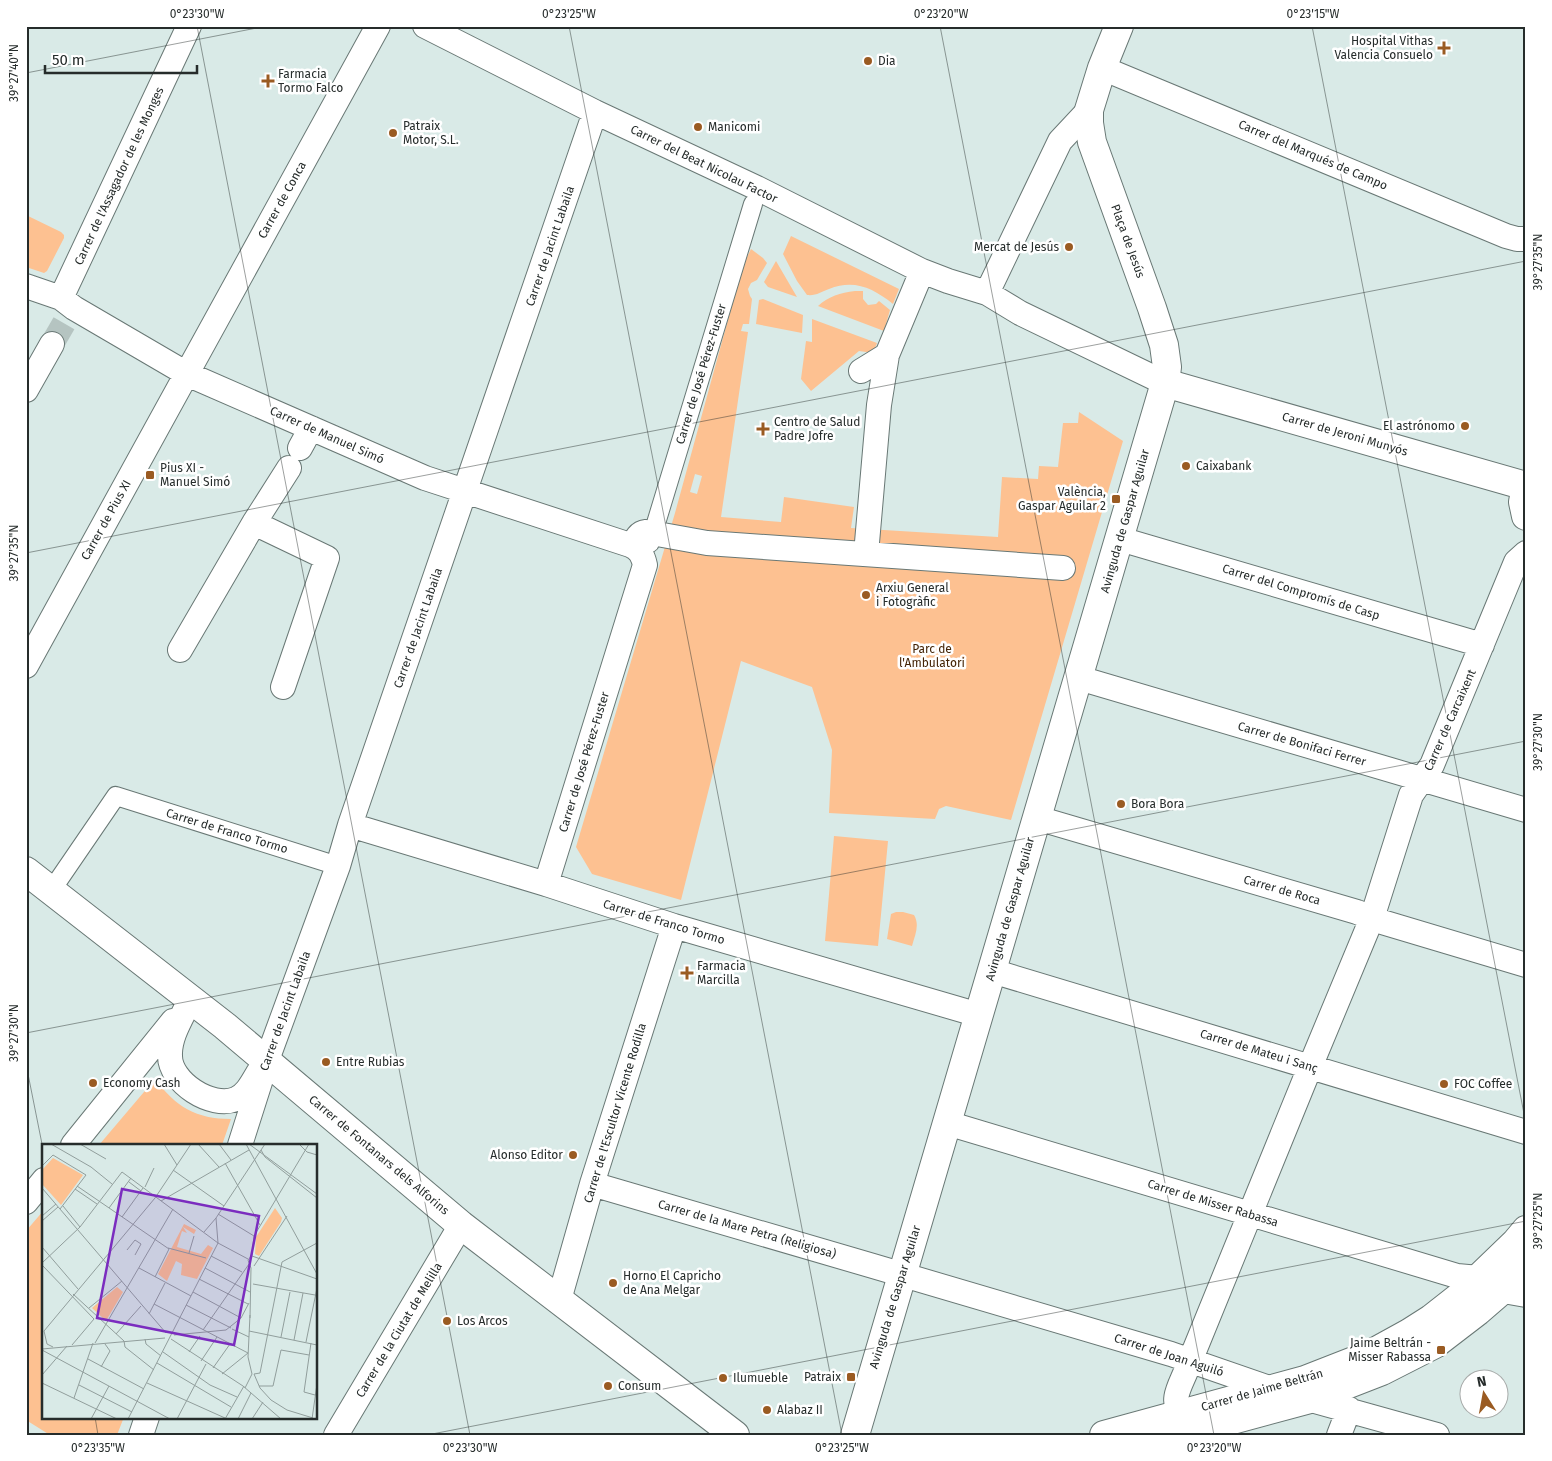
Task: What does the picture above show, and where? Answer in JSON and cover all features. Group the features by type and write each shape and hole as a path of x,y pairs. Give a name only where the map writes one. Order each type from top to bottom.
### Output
{"street":[{"name":"Carrer de l'Assagador de les Monges","path":"67,308 189,26"},
{"name":"Carrer de Conca","path":"187,374 378,26"},
{"name":"Carrer del Beat Nicolau Factor","path":"425,26 459,34 596,112 766,193 922,271 987,293"},
{"path":"1119,26 1088,110 1060,141 987,293 1020,312 1165,383"},
{"name":"Carrer del Marqués de Campo","path":"1102,68 1506,236 1526,239"},
{"name":"Plaça de Jesús","path":"1088,110 1092,142 1164,345 1167,367 1165,383"},
{"name":"Carrer de Jacint Labaila","path":"240,1144 267,1060 338,866 350,825 596,112"},
{"name":"Carrer de José Pérez-Fuster","path":"546,884 644,565 644,544 753,204"},
{"path":"866,554 879,404 887,355 922,271"},
{"name":"Carrer de Manuel Simó","path":"26,286 187,374 300,448 425,478 644,544 707,543 1063,568"},
{"path":"26,390 52,344"},
{"path":"862,371 887,355"},
{"name":"Carrer de Pius XI","path":"26,666 187,374"},
{"name":"Carrer de Jeroni Munyós","path":"1165,383 1526,486"},
{"name":"Avinguda de Gaspar Aguilar","path":"855,1435 1165,383"},
{"path":"180,650 300,448"},
{"path":"1526,486 1524,502 1526,516"},
{"path":"254,523 327,558 283,687"},
{"name":"Carrer del Compromís de Casp","path":"1120,539 1482,645"},
{"name":"Carrer de Carcaixent","path":"1180,1424 1176,1398 1190,1360 1372,918 1412,795 1432,765 1516,562 1526,553"},
{"name":"Carrer de Bonifaci Ferrer","path":"1079,678 1526,810"},
{"name":"Carrer de Franco Tormo","path":"52,891 116,796 338,866"},
{"name":"Carrer de Roca","path":"1037,818 1357,912 1382,922 1526,965"},
{"name":"Carrer de Franco Tormo","path":"350,825 546,884 674,926 979,1015"},
{"name":"Carrer de Fontanars dels Alforins","path":"26,871 191,998 461,1225 735,1435"},
{"name":"Carrer de l'Escultor Vicente Rodilla","path":"559,1300 592,1184 674,926"},
{"name":"Carrer de Mateu i Sanç","path":"992,971 1526,1132"},
{"path":"191,998 170,1046 170,1059 174,1070 185,1084 205,1098 226,1102 236,1099 246,1092 267,1060"},
{"path":"73,1144 191,998"},
{"name":"Carrer de Misser Rabassa","path":"947,1123 1250,1215 1502,1288"},
{"path":"26,1202 42,1182"},
{"name":"Carrer de la Mare Petra (Religiosa)","path":"592,1184 902,1274"},
{"name":"Carrer de la Ciutat de Melilla","path":"336,1435 461,1225"},
{"name":"Carrer de Jaime Beltrán","path":"1502,1288 1516,1242 1526,1230"},
{"name":"Carrer de Jaime Beltrán","path":"1104,1435 1180,1424 1310,1399 1382,1371 1436,1344 1502,1288 1526,1263"},
{"name":"Carrer de Joan Aguiló","path":"902,1274 1190,1360 1272,1389 1437,1435"},
{"name":"Carrer de Jaime Beltrán","path":"1180,1424 1272,1389 1334,1370 1385,1347 1431,1319 1459,1297 1502,1288"},
{"path":"1339,1435 1349,1409"},
{"path":"141,1435 147,1418"}],"green space":[{"path":"26,215 64,235 47,271 44,273 26,267"},
{"path":"791,236 899,289 893,304 871,290 855,285 838,286 816,294 807,295 797,281 783,254"},
{"name":"Parc de l'Ambulatori","path":"751,249 767,263 757,280 751,283 748,289 752,299 749,324 743,324 741,331 748,332 721,517 781,522 784,497 854,507 851,528 998,537 1002,477 1038,479 1039,466 1058,467 1063,423 1078,423 1079,412 1123,441 1011,820 946,806 939,809 935,819 829,813 832,750 812,687 741,661 681,900 592,874 576,847 675,513 743,265","holes":["695,474 702,476 697,494 690,492"]},
{"path":"776,261 797,297 768,287 764,282"},
{"path":"863,291 863,299 868,305 876,304 879,301 890,310 884,331 818,306 835,296"},
{"path":"763,299 803,315 802,333 756,324 759,300"},
{"path":"812,319 877,343 873,353 859,351 811,391 801,379 806,341 812,342"},
{"path":"834,836 888,841 878,946 825,941"},
{"path":"896,912 914,915 916,919 916,934 912,946 887,939 891,914"},
{"path":"155,1079 171,1097 188,1110 207,1117 231,1119 222,1144 100,1144"},
{"path":"42,1212 42,1418 124,1418 117,1435 50,1435 26,1420 26,1231"}],"tunnel":[{"path":"52,344 67,318"}],"place":[{"name":"Hospital Vithas Valencia Consuelo","path":"1444,48"},
{"name":"Dia","path":"868,61"},
{"name":"Farmacia Tormo Falco","path":"268,81"},
{"name":"Manicomi","path":"698,127"},
{"name":"Patraix Motor, S.L.","path":"393,133"},
{"name":"Mercat de Jesús","path":"1069,247"},
{"name":"El astrónomo","path":"1465,426"},
{"name":"Centro de Salud Padre Jofre","path":"763,429"},
{"name":"Caixabank","path":"1186,466"},
{"name":"Pius XI - Manuel Simó","path":"150,475"},
{"name":"València, Gaspar Aguilar 2","path":"1116,499"},
{"name":"Arxiu General i Fotogràfic","path":"866,595"},
{"name":"Bora Bora","path":"1121,804"},
{"name":"Farmacia Marcilla","path":"687,973"},
{"name":"Entre Rubias","path":"326,1062"},
{"name":"Economy Cash","path":"93,1083"},
{"name":"FOC Coffee","path":"1444,1084"},
{"name":"Alonso Editor","path":"573,1155"},
{"name":"Horno El Capricho de Ana Melgar","path":"613,1283"},
{"name":"Los Arcos","path":"447,1321"},
{"name":"Jaime Beltrán - Misser Rabassa","path":"1441,1350"},
{"name":"Patraix","path":"851,1377"},
{"name":"Ilumueble","path":"723,1378"},
{"name":"Consum","path":"608,1386"},
{"name":"Alabaz II","path":"767,1410"}]}
